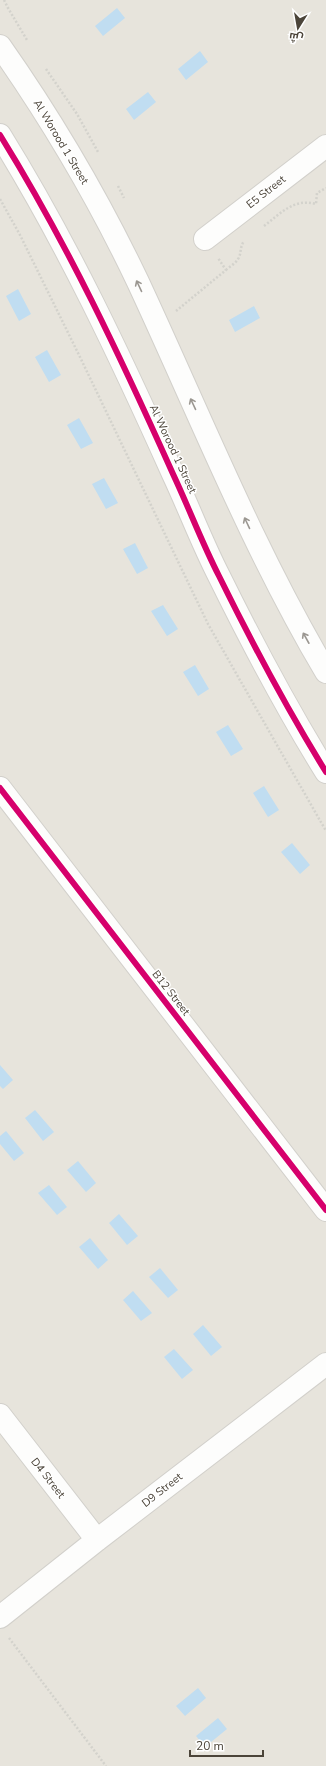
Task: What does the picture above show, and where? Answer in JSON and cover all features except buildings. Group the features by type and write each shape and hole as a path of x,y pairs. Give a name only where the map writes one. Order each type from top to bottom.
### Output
{"street":[{"name":"Al Worood 1 Street","path":"0,46 59,136 100,208 137,281 246,520 280,589 326,672"},
{"name":"Al Worood 1 Street","path":"0,135 51,220 80,276 131,382 218,575 265,666 326,772"},
{"name":"E5 Street","path":"206,239 326,146"},
{"name":"B12 Street","path":"0,788 326,1210"},
{"name":"D9 Street","path":"2,1625 97,1540 326,1364"},
{"name":"D4 Street","path":"0,1415 97,1540"}],"path":[{"path":"263,227 294,204 309,202 316,204 317,193 326,188"},
{"path":"0,199 20,235 79,355 208,624 326,831"},
{"path":"176,311 238,260 240,254 239,247 250,236"},
{"path":"206,239 226,270"},
{"path":"2,1625 106,1766"}],"shaded area":[{"path":"0,0 326,0 326,1766 0,1766"}],"water":[{"path":"117,8 125,18 103,36 95,26"},
{"path":"200,51 208,62 186,80 178,69"},
{"path":"148,92 156,102 134,120 126,109"},
{"path":"18,289 31,314 19,321 6,296"},
{"path":"254,306 260,318 235,332 229,320"},
{"path":"47,350 61,375 49,382 35,357"},
{"path":"79,418 93,443 81,449 67,425"},
{"path":"104,478 118,503 106,509 92,484"},
{"path":"135,543 148,568 137,574 123,549"},
{"path":"163,605 178,629 167,636 151,611"},
{"path":"195,665 209,689 198,696 183,672"},
{"path":"228,725 243,749 231,756 216,732"},
{"path":"264,786 279,810 268,817 253,793"},
{"path":"292,843 310,865 300,874 281,852"},
{"path":"0,1065 13,1080 3,1089 0,1086"},
{"path":"35,1110 54,1132 43,1141 25,1118"},
{"path":"6,1131 24,1153 14,1161 0,1144 0,1136"},
{"path":"78,1161 96,1183 86,1192 67,1170"},
{"path":"49,1185 67,1207 57,1215 38,1193"},
{"path":"119,1214 138,1236 127,1245 109,1223"},
{"path":"90,1238 108,1260 98,1269 79,1247"},
{"path":"160,1268 178,1290 168,1298 149,1277"},
{"path":"133,1291 152,1313 141,1321 123,1300"},
{"path":"203,1325 222,1347 211,1356 193,1334"},
{"path":"174,1349 193,1370 182,1379 164,1357"},
{"path":"198,1688 206,1698 185,1716 176,1706"},
{"path":"218,1718 227,1729 205,1747 196,1736"}],"cycle path":[{"path":"0,135 48,217 113,344 213,564 244,626 270,676 326,772"},
{"path":"0,788 326,1210"}]}
